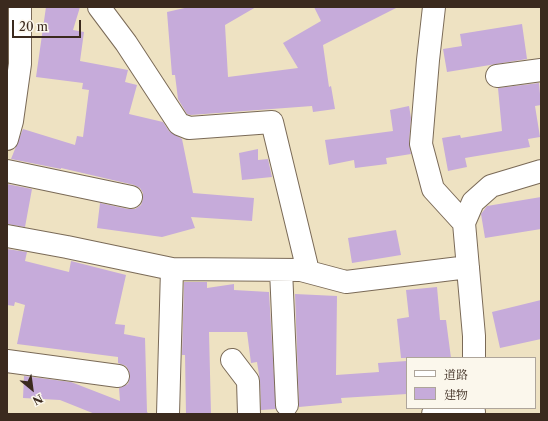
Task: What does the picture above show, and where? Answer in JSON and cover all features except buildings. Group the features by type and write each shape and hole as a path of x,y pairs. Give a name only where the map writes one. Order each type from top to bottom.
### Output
{"street":[{"path":"7,139 12,121 20,64 20,7"},
{"path":"99,7 126,43 179,124 189,128 272,122 308,271"},
{"path":"434,7 421,144 434,188 464,223"},
{"path":"497,76 541,70"},
{"path":"7,171 131,196"},
{"path":"474,357 464,223 473,202 491,186 541,171"},
{"path":"7,236 68,247 172,270 308,271 346,282 468,267"},
{"path":"168,414 172,270"},
{"path":"281,270 287,405"},
{"path":"232,360 248,381 249,414"},
{"path":"7,361 118,376"},
{"path":"433,414 474,411"}]}
